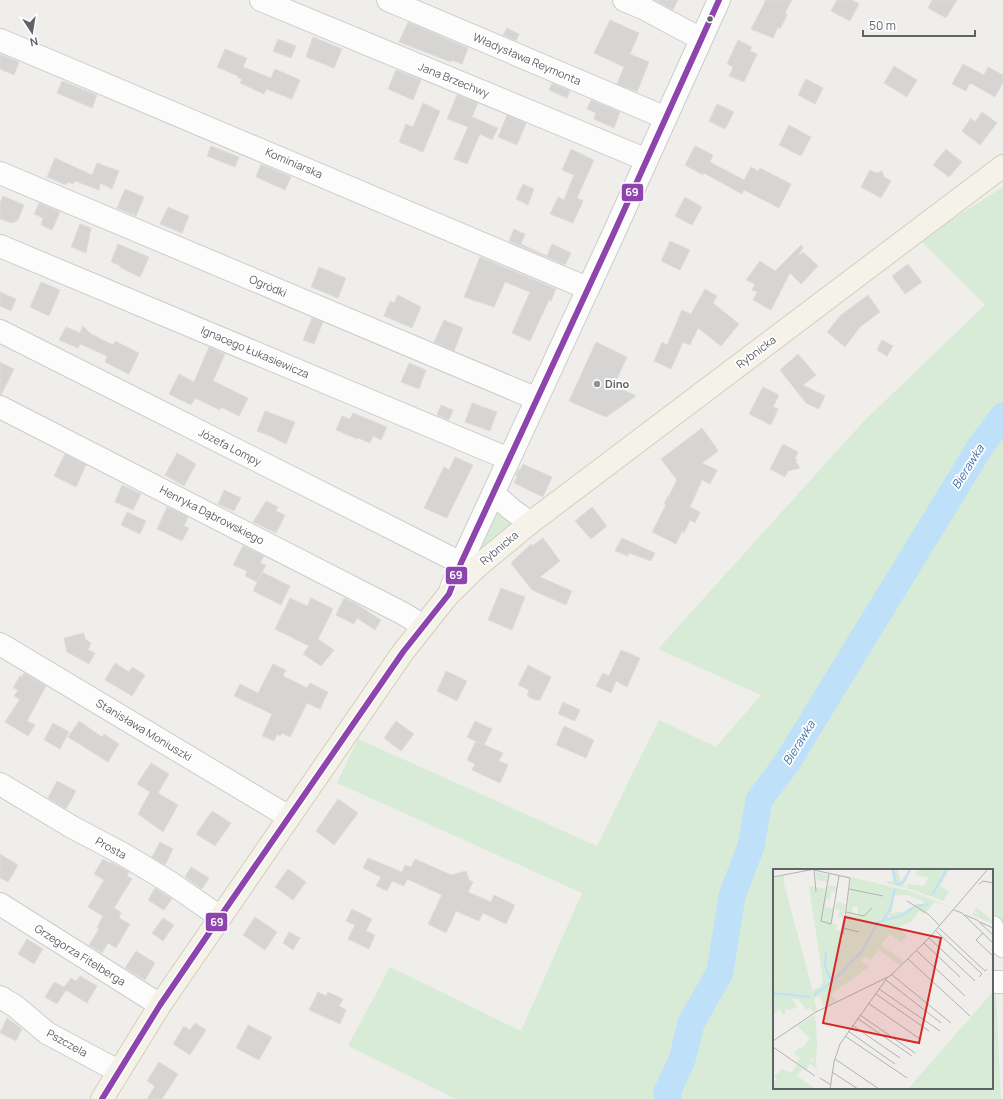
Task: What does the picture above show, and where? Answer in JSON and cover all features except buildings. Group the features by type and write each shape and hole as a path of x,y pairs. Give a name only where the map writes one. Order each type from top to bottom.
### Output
{"main road":[{"name":"Rybnicka","path":"102,1099 160,1005 220,917 423,626 449,594 478,566 530,523 1003,166"}],"street":[{"name":"Jana Brzechwy","path":"262,0 647,160"},
{"name":"Władysława Reymonta","path":"388,0 666,118"},
{"path":"624,0 643,8 701,39"},
{"path":"449,594 461,563 647,160 719,0"},
{"name":"Kominiarska","path":"0,40 587,288"},
{"name":"Ogródki","path":"0,173 537,399"},
{"name":"Ignacego Łukasiewicza","path":"0,246 509,459"},
{"name":"Józefa Lompy","path":"0,330 461,563"},
{"name":"Henryka Dąbrowskiego","path":"0,407 404,614 423,626"},
{"path":"493,493 530,523"},
{"name":"Stanisława Moniuszki","path":"0,644 289,817"},
{"name":"Prosta","path":"0,784 171,883 220,917"},
{"name":"Grzegorza Fitelberga","path":"0,904 160,1005"},
{"path":"993,929 1003,946"},
{"name":"Pszczela","path":"0,997 15,1006 47,1033 118,1071"}],"green space":[{"path":"1003,187 1003,953 994,954 1001,1099 456,1099 348,1046 390,967 521,1031 582,893 337,783 358,739 597,846 659,720 716,747 761,695 658,649 863,422 985,305 920,240"},
{"path":"497,509 514,524 481,548"}],"waterway":[{"name":"Bierawka","path":"668,1099 667,1092 682,1060 691,1023 720,972 732,896 751,846 759,800 786,764 982,444 1003,416"},
{"path":"998,423 1003,431"}],"transit line":[{"name":"69","path":"102,1099 160,1005 220,917 403,652 449,594 461,563 612,237 719,0"}],"place":[{"name":"Dino","path":"597,384"}]}
